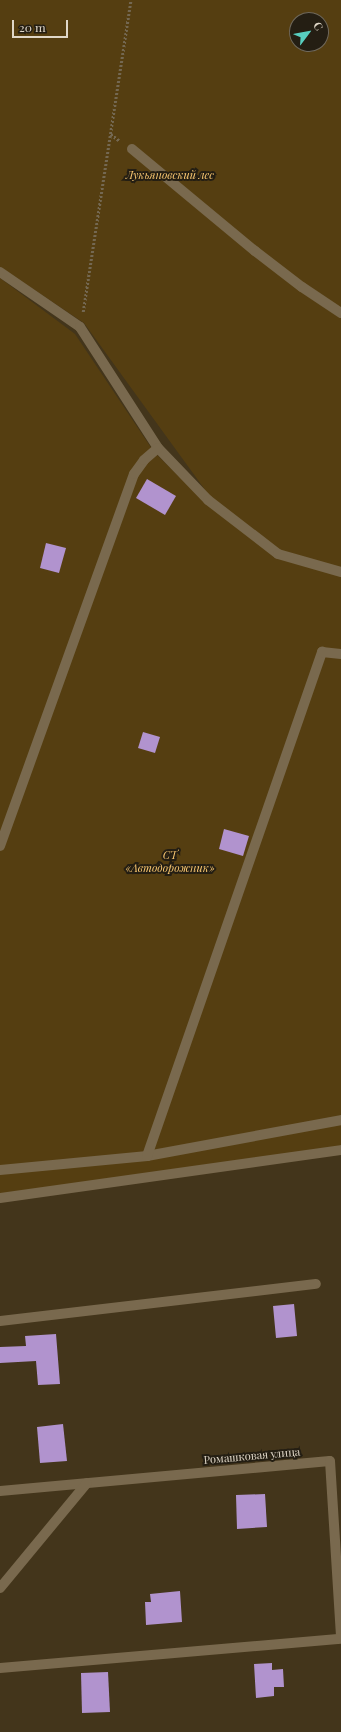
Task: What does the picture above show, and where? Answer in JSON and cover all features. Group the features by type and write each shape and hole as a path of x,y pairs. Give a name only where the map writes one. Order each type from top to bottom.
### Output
{"street":[{"path":"132,149 254,251 302,287 341,313"},
{"path":"0,272 80,327 158,448 208,500 278,554 341,572"},
{"path":"0,846 134,474 144,460 158,448"},
{"path":"147,1156 322,652 341,654"},
{"path":"0,1170 147,1156 341,1120"},
{"path":"0,1198 341,1150"},
{"path":"0,1320 316,1284"},
{"name":"Ромашковая улица","path":"0,1491 330,1461 341,1639"},
{"path":"0,1588 87,1483"},
{"path":"0,1668 341,1639"}],"path":[{"path":"80,327 131,0"}],"green space":[{"name":"Лукьяновский лес","path":"0,0 341,0 341,568 279,551 211,498 84,323 0,267"},
{"name":"СТ «Автодорожник»","path":"0,278 75,334 154,452 206,503 277,558 341,575 341,1150 0,1198"}],"building":[{"path":"147,479 176,496 165,515 136,498"},
{"path":"46,543 66,548 59,573 40,568"},
{"path":"143,732 160,737 155,753 138,748"},
{"path":"224,829 249,836 243,856 219,849"},
{"path":"294,1304 297,1336 276,1338 273,1306"},
{"path":"56,1334 60,1384 38,1385 36,1361 0,1363 0,1347 26,1346 25,1336"},
{"path":"63,1424 67,1461 40,1463 37,1427"},
{"path":"265,1494 267,1527 237,1529 236,1495"},
{"path":"180,1591 182,1622 146,1625 145,1602 151,1602 150,1594"},
{"path":"272,1663 272,1670 283,1669 284,1687 274,1687 274,1696 256,1698 254,1664"},
{"path":"108,1672 110,1712 82,1713 81,1673"}]}
